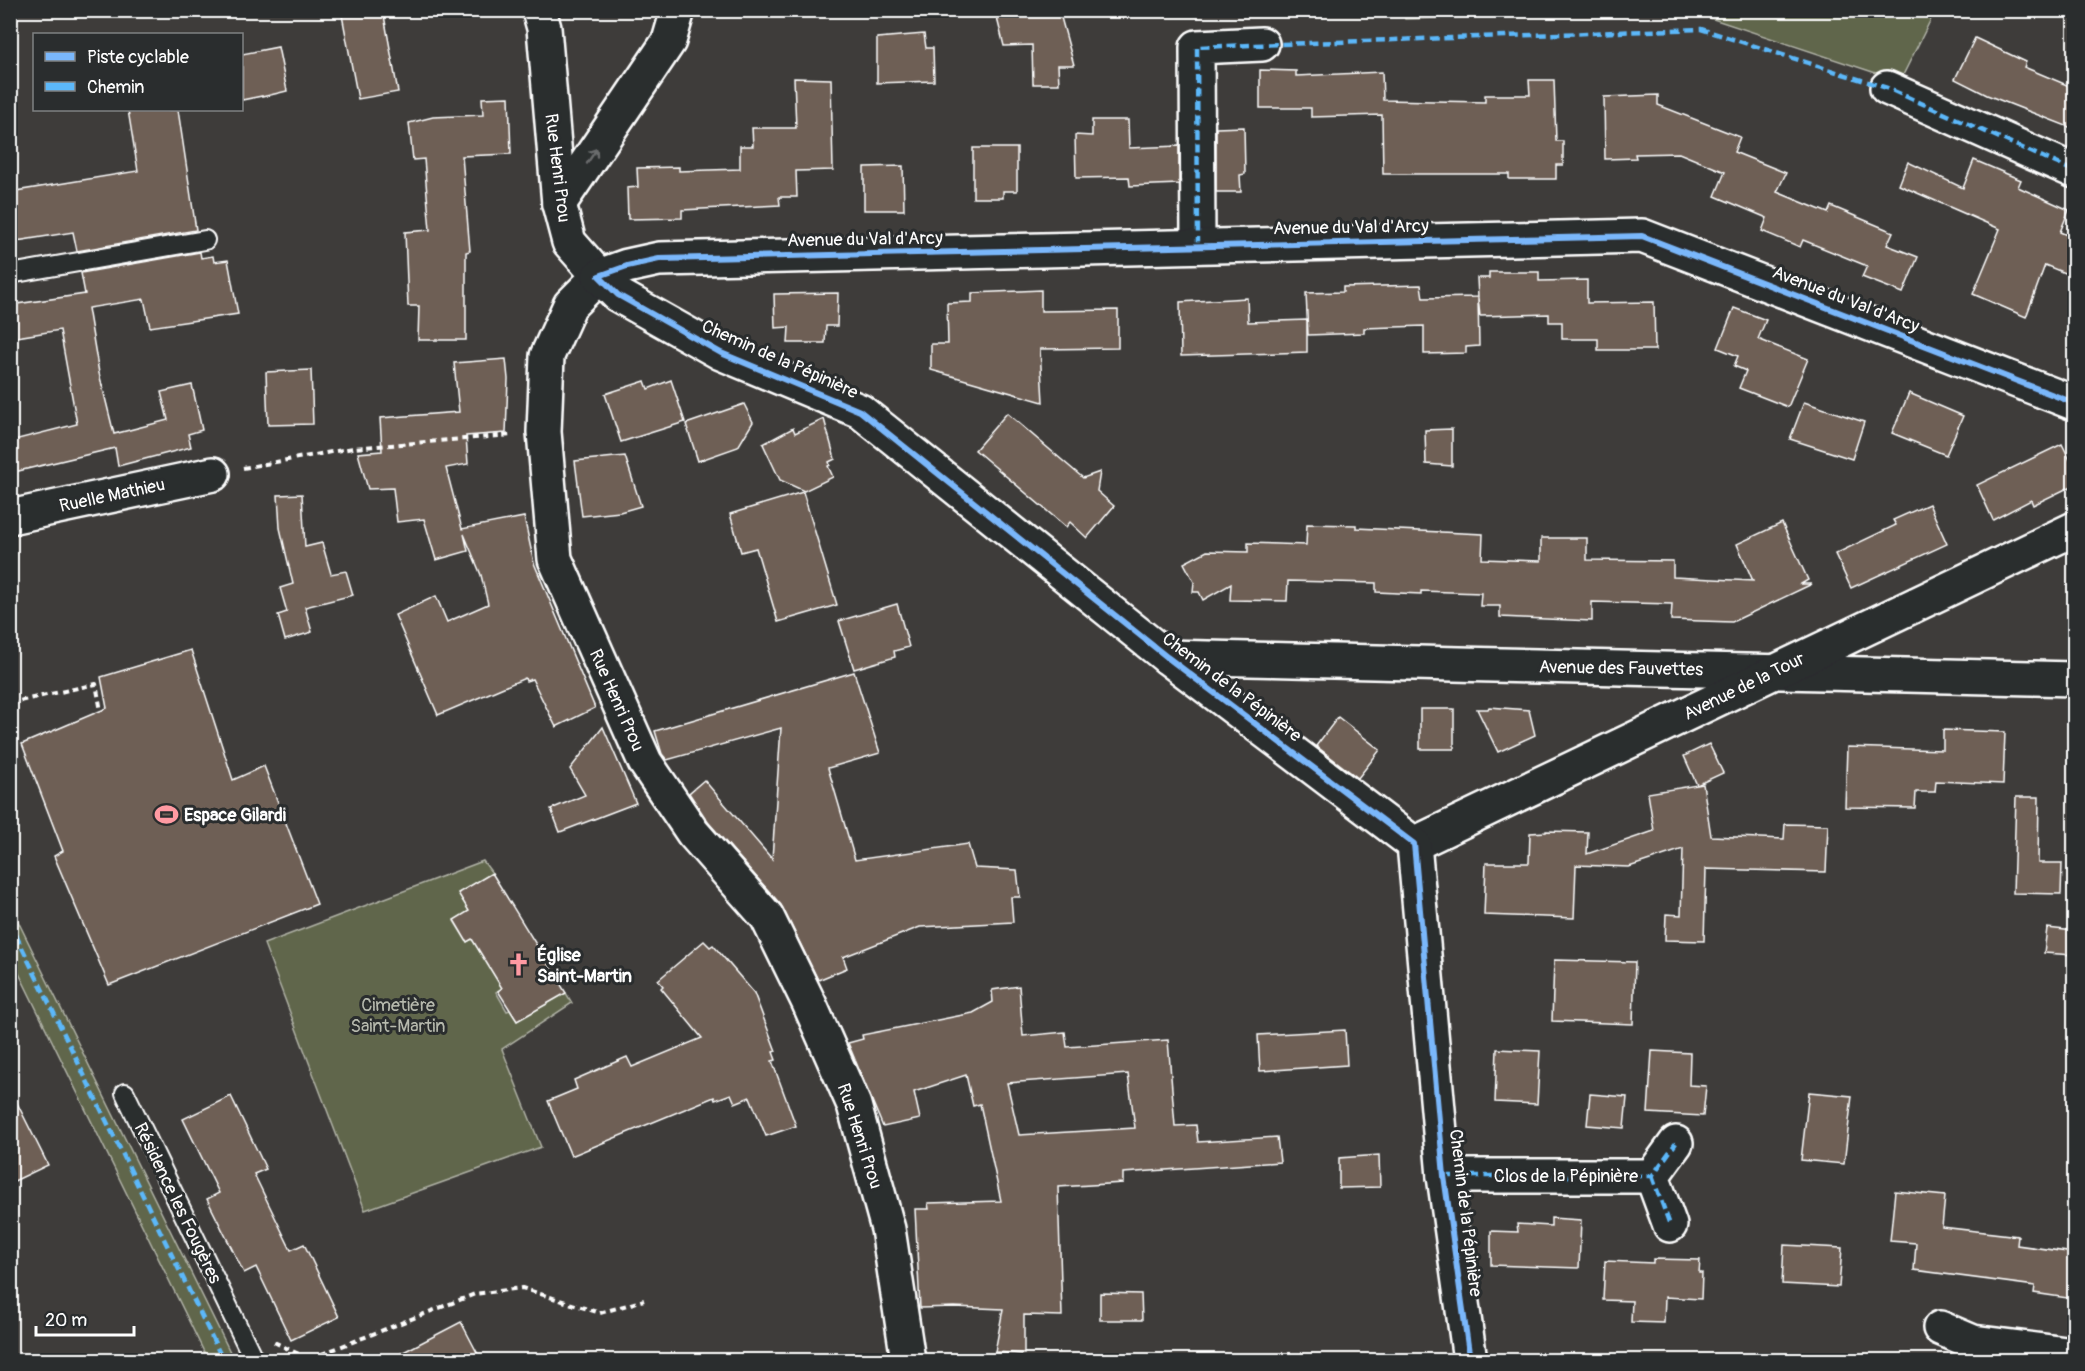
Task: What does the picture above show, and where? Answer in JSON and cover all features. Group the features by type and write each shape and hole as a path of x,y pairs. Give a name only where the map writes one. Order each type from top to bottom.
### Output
{"street":[{"name":"Rue Henri Prou","path":"539,10 544,28 559,204 569,243 599,276 570,305 547,356 544,432 555,559 645,762 693,833 766,917 854,1105 888,1229 908,1360"},
{"path":"559,204 669,41 678,10"},
{"path":"1198,246 1197,47 1262,44"},
{"path":"1887,88 2074,171"},
{"name":"Avenue du Val d'Arcy","path":"599,276 627,266 659,259 1642,237 2074,403"},
{"name":"Chemin de la Pépinière","path":"599,276 618,296 721,353 860,411 1167,657 1414,844 1444,1176 1470,1360"},
{"name":"Ruelle Mathieu","path":"10,517 213,474"},
{"name":"Avenue de la Tour","path":"1414,844 2074,529"},
{"name":"Avenue des Fauvettes","path":"1167,657 2074,679"},
{"name":"Clos de la Pépinière","path":"1652,1176 1676,1143"},
{"name":"Clos de la Pépinière","path":"1444,1176 1652,1176"},
{"name":"Clos de la Pépinière","path":"1652,1176 1670,1225"},
{"path":"1940,1328 1973,1342 2074,1355"}],"lane":[{"path":"10,274 205,240"},
{"name":"Résidence les Fougères","path":"125,1092 251,1353"}],"path":[{"path":"213,474 353,448 544,432"},
{"path":"10,703 96,684 101,711"},
{"path":"251,1353 267,1338 309,1359 475,1294 522,1288 600,1313 644,1300"}],"green space":[{"path":"1404,10 1688,10 1688,11 1405,19"},
{"path":"1689,11 1935,11 1900,81"},
{"name":"Cimetière Saint-Martin","path":"483,861 492,873 459,893 469,911 454,921 467,942 472,939 502,988 496,992 507,1011 510,1010 517,1021 566,993 572,1003 502,1049 541,1147 365,1210 264,944"},
{"path":"11,907 234,1360 208,1360 11,957"}],"building":[{"path":"341,10 383,10 398,92 358,99"},
{"path":"995,10 1059,10 1074,65 1058,65 1059,84 1033,84 1032,45 1004,46"},
{"path":"924,34 926,48 933,48 934,81 877,83 877,38"},
{"path":"1975,38 2026,62 2024,67 2074,88 2074,129 1987,95 1955,79"},
{"path":"278,47 287,91 243,100 243,54"},
{"path":"1260,70 1296,71 1296,76 1382,72 1383,100 1485,102 1485,95 1530,95 1529,80 1554,80 1556,141 1563,141 1563,165 1556,165 1556,179 1509,179 1509,174 1383,174 1382,115 1311,117 1311,108 1260,108"},
{"path":"794,78 831,79 833,170 796,171 797,197 779,197 780,205 682,210 682,218 628,219 627,188 638,187 637,168 679,167 679,171 740,169 740,146 753,146 752,128 796,128"},
{"path":"1658,95 1658,105 1740,137 1734,152 1786,173 1777,192 1828,213 1831,206 1893,232 1887,245 1918,257 1903,293 1862,277 1867,266 1803,240 1800,247 1762,231 1767,218 1715,196 1725,172 1679,153 1635,154 1636,158 1605,159 1604,97"},
{"path":"509,97 511,154 462,156 470,251 466,252 466,340 418,340 419,306 408,306 405,232 430,230 424,159 413,160 409,123 433,117 483,115 482,98"},
{"path":"128,111 178,111 196,230 77,251 73,232 10,242 10,192 138,171"},
{"path":"1092,120 1128,120 1129,148 1179,146 1179,184 1130,186 1129,177 1076,178 1075,135 1092,136"},
{"path":"1244,127 1245,174 1240,175 1241,192 1216,192 1216,128"},
{"path":"973,148 1017,148 1017,191 1003,191 1003,198 973,198"},
{"path":"1974,160 2021,180 2018,187 2069,210 2060,232 2074,238 2074,277 2045,265 2026,317 1973,294 2000,229 1899,185 1908,162 1963,188"},
{"path":"903,166 904,210 864,210 864,167"},
{"path":"200,252 201,258 213,256 214,262 228,260 238,314 150,327 144,299 88,308 99,373 114,434 168,420 161,392 192,385 202,430 188,434 191,447 118,466 115,448 10,473 10,441 77,424 60,330 10,338 10,305 85,294 81,273"},
{"path":"1489,272 1539,272 1539,281 1587,280 1587,303 1654,302 1655,350 1598,350 1598,339 1562,339 1562,322 1549,322 1549,314 1480,316 1478,298 1479,346 1466,347 1466,353 1424,354 1424,326 1364,328 1364,333 1308,335 1306,293 1343,292 1343,287 1421,285 1423,298 1478,297 1477,278 1489,278"},
{"path":"1041,290 1041,311 1118,310 1118,348 1040,349 1043,402 931,370 931,344 948,344 947,303 972,302 972,293"},
{"path":"838,293 837,326 826,326 825,343 788,343 789,327 775,328 774,294"},
{"path":"1247,298 1248,322 1307,320 1307,352 1181,356 1180,302"},
{"path":"1734,308 1766,320 1758,339 1808,359 1788,407 1739,388 1746,371 1734,366 1738,356 1718,348"},
{"path":"506,359 508,379 506,433 466,436 468,464 446,468 462,529 524,517 534,563 595,708 556,727 532,679 526,681 525,678 438,715 395,615 436,596 447,622 488,604 481,575 464,534 468,551 436,560 424,519 397,522 393,488 368,489 358,453 382,451 380,418 459,412 454,363"},
{"path":"311,370 313,424 268,425 266,372"},
{"path":"671,380 685,422 621,442 605,394 645,381 648,389"},
{"path":"1909,393 1963,416 1946,455 1892,433"},
{"path":"1804,402 1864,422 1852,459 1790,439"},
{"path":"744,404 753,422 738,447 698,461 686,424"},
{"path":"1007,413 1083,478 1100,472 1097,491 1114,506 1087,538 1070,522 1066,527 975,450"},
{"path":"824,419 835,459 829,462 828,466 833,477 804,491 780,480 763,444 793,428 795,433"},
{"path":"1452,429 1452,466 1426,464 1425,430"},
{"path":"2062,444 2074,468 2074,485 2033,505 2031,500 1993,520 1977,485"},
{"path":"625,456 641,506 620,512 582,516 575,461"},
{"path":"803,492 837,605 778,622 756,548 741,552 730,514"},
{"path":"302,494 305,547 322,543 331,574 346,571 353,595 305,607 312,632 285,640 278,615 287,612 280,588 293,584 280,528 278,495"},
{"path":"1929,504 1947,544 1851,588 1835,554 1896,525 1893,520"},
{"path":"1782,523 1808,580 1801,584 1812,584 1732,622 1671,620 1672,604 1592,602 1592,621 1500,617 1500,606 1480,606 1481,593 1376,592 1376,583 1288,581 1287,601 1230,600 1231,584 1203,600 1199,592 1193,592 1194,582 1184,563 1207,551 1248,552 1248,543 1306,545 1307,524 1356,525 1356,528 1483,534 1482,559 1541,561 1541,538 1587,538 1587,560 1673,561 1673,577 1753,581 1737,544"},
{"path":"897,604 909,647 894,651 895,657 854,669 839,621"},
{"name":"Espace Gilardi","path":"191,650 233,780 264,766 317,904 109,985 54,856 63,851 22,744 107,708 101,677"},
{"path":"854,672 880,753 828,768 855,860 968,844 975,868 1017,870 1020,897 1011,897 1013,922 920,927 843,957 847,968 818,980 781,905 708,822 689,793 704,780 772,859 781,728 667,760 662,754 655,731"},
{"path":"1489,707 1529,710 1535,735 1498,752 1477,709 1488,709"},
{"path":"1420,709 1454,709 1454,749 1420,749"},
{"path":"1338,717 1380,750 1358,778 1316,746"},
{"path":"603,727 636,803 560,832 551,809 585,795 570,769"},
{"path":"1943,730 2005,732 2003,784 1936,781 1935,792 1916,792 1915,808 1845,807 1847,747 1943,750"},
{"path":"1709,744 1723,773 1697,785 1684,756"},
{"path":"1703,784 1711,836 1784,839 1785,824 1828,825 1826,872 1706,869 1704,941 1665,940 1666,914 1681,915 1683,849 1629,867 1576,865 1574,918 1484,915 1486,863 1529,863 1530,833 1588,832 1587,854 1654,831 1648,793"},
{"path":"2016,797 2039,797 2038,863 2062,863 2061,894 2013,893"},
{"name":"Église Saint-Martin","path":"492,873 566,993 517,1021 498,991 502,988 472,939 467,942 454,920 469,911 458,893"},
{"path":"2047,928 2074,931 2074,955 2044,953"},
{"path":"704,941 710,947 713,945 754,993 776,1051 773,1052 776,1060 772,1061 796,1126 766,1136 750,1097 735,1103 731,1094 715,1100 714,1097 571,1156 548,1101 577,1089 574,1080 627,1057 632,1067 702,1038 661,988 663,986 658,980"},
{"path":"1554,960 1635,962 1633,1024 1552,1021"},
{"path":"1019,986 1023,1036 1065,1032 1067,1047 1168,1040 1175,1126 1196,1125 1198,1142 1277,1137 1280,1162 1123,1173 1123,1183 1058,1187 1062,1316 1024,1315 1024,1354 995,1352 1003,1309 920,1308 915,1209 929,1209 928,1203 1001,1201 980,1104 973,1106 966,1075 914,1092 920,1119 883,1127 848,1043 863,1039 862,1035 973,1013 993,1002 992,990","holes":["1128,1074 1135,1128 1019,1135 1007,1083"]},
{"path":"1345,1030 1347,1065 1260,1071 1258,1035"},
{"path":"1497,1049 1540,1051 1537,1104 1495,1102"},
{"path":"1652,1051 1690,1053 1689,1085 1706,1086 1703,1116 1648,1113"},
{"path":"10,1089 48,1165 10,1183"},
{"path":"1809,1092 1852,1096 1844,1164 1801,1160"},
{"path":"1590,1094 1627,1097 1624,1128 1587,1125"},
{"path":"231,1096 266,1169 254,1174 291,1250 304,1244 339,1317 291,1340 256,1267 244,1273 207,1199 219,1193 183,1119"},
{"path":"1379,1155 1380,1187 1339,1188 1339,1158"},
{"path":"1895,1191 1945,1196 1942,1227 2018,1236 2017,1245 2074,1253 2074,1299 2034,1293 2035,1286 1914,1270 1916,1243 1890,1241"},
{"path":"1551,1218 1581,1220 1579,1268 1491,1265 1491,1231 1518,1232 1517,1224 1551,1226"},
{"path":"1784,1245 1842,1248 1839,1287 1782,1284"},
{"path":"1653,1259 1700,1260 1701,1299 1665,1297 1664,1323 1631,1322 1632,1301 1603,1300 1605,1261 1653,1263"},
{"path":"1100,1293 1141,1294 1142,1320 1100,1320"},
{"path":"461,1322 481,1360 388,1360"}],"marked path":[{"path":"1198,246 1197,47 1701,29 1887,88 2074,171"},
{"path":"10,923 223,1360"},
{"path":"1444,1176 1652,1176 1676,1143"},
{"path":"1652,1176 1670,1225"}],"cycle path":[{"path":"1470,1360 1444,1176 1414,844 1167,657 860,411 721,353 618,295 599,276 627,266 659,259 1642,236 2074,403"}],"place":[{"name":"Espace Gilardi","path":"166,815"},
{"name":"Église Saint-Martin","path":"519,965"}]}
